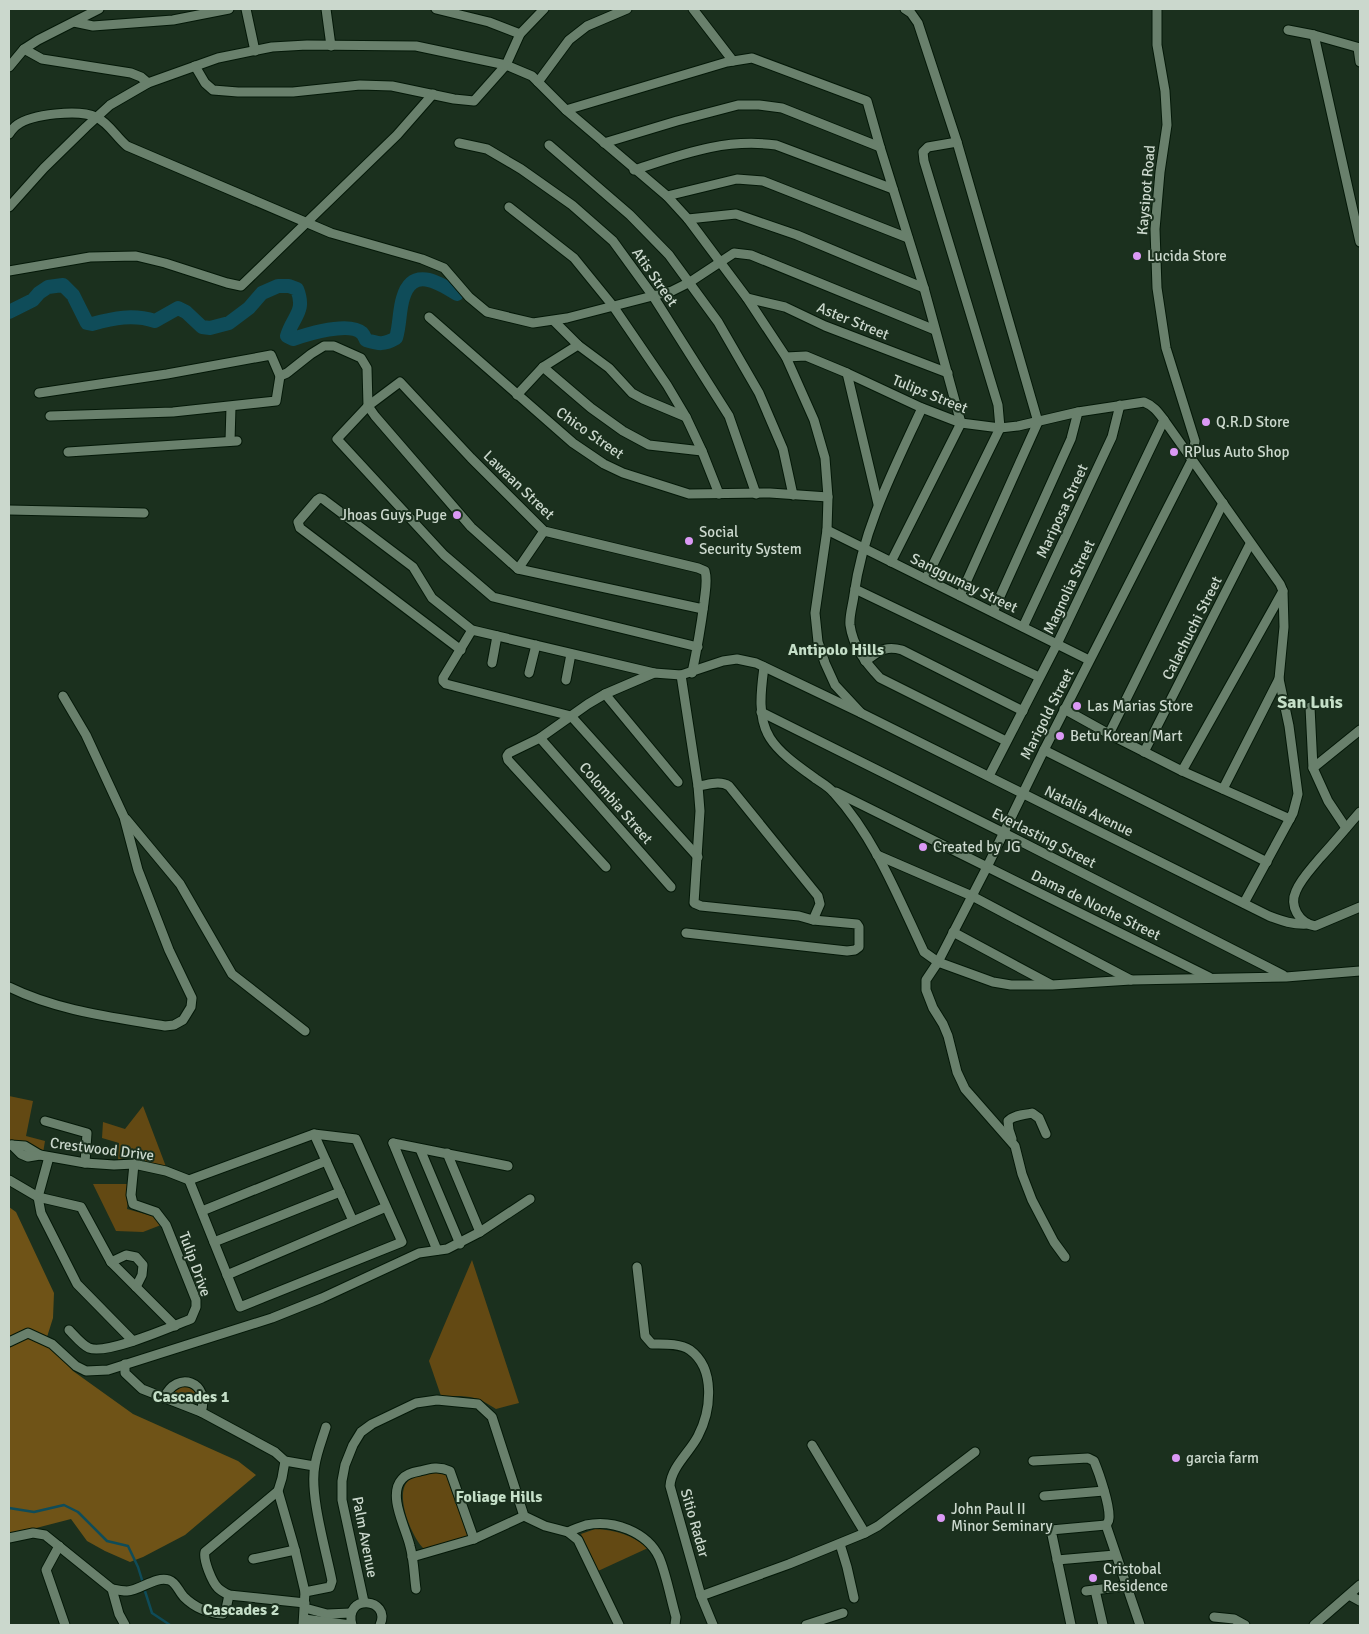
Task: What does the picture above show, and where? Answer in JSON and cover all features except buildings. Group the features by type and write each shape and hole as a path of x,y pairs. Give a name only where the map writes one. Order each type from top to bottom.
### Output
{"street":[{"path":"9,67 24,49 99,9"},
{"path":"74,22 93,26 173,20 229,9"},
{"path":"246,9 255,51"},
{"path":"326,9 331,46"},
{"path":"436,9 489,22 520,34"},
{"path":"195,66 205,83 213,90 293,92 360,85 392,86 454,99 474,101 506,65 520,34 544,9"},
{"path":"538,82 569,40 587,26 628,9"},
{"path":"693,9 733,61"},
{"path":"905,9 911,13 918,23 957,142 1038,422 960,596"},
{"name":"Kaysipot Road","path":"1157,9 1157,45 1165,91 1167,125 1160,172 1155,230 1157,288 1166,348 1195,441 1192,460"},
{"path":"1288,30 1314,35 1359,48 1360,62"},
{"path":"1314,35 1360,242"},
{"path":"9,207 44,168 110,105 148,83 218,58 272,47 416,46 506,65 532,76 604,144 667,196 688,219 747,298 786,357 814,420 824,458 828,497 827,530 815,613 818,642 835,685 862,713"},
{"path":"24,49 42,59 131,73 141,77 148,83"},
{"path":"566,110 733,61 752,58 867,101 924,288 961,423 891,562"},
{"path":"9,271 90,257 136,256 241,286 397,135 433,94"},
{"path":"604,144 677,121 738,105 759,104 782,108 880,147"},
{"path":"9,134 17,125 30,119 69,112 83,113 96,117 106,123 127,146 331,233 422,259 444,268 469,297 487,312 533,323 554,321 672,291 690,282 734,253 751,255 935,330"},
{"path":"926,579 1000,428 998,406 924,161 923,152 928,148 957,142"},
{"name":"Atis Street","path":"460,143 487,149 521,169 572,205 613,241 653,296 729,416 756,494"},
{"path":"634,170 694,151 736,143 756,143 776,145 893,189"},
{"path":"549,144 630,215 669,255 718,322 759,393 783,449 793,495"},
{"path":"667,196 737,179 763,181 908,238"},
{"path":"509,208 574,258 613,306 667,385 686,417 719,494"},
{"path":"688,219 736,214 796,235 924,288"},
{"name":"Aster Street","path":"747,298 785,307 825,326 948,373"},
{"name":"Chico Street","path":"429,317 517,395 574,442 604,464 623,473 689,494 828,497"},
{"path":"554,321 578,345 609,368 632,392 643,399 686,417"},
{"path":"517,395 544,366 578,345"},
{"path":"280,376 324,346 334,346 361,358 367,368 368,406 471,527 518,569 703,609 698,647 692,673"},
{"path":"39,393 167,374 271,355 280,376 276,401 173,412 50,416"},
{"name":"Tulips Street","path":"786,357 806,356 922,408 961,423 1000,428 1038,422 1078,412 1144,402 1155,408 1164,420"},
{"path":"544,366 591,408 623,431 649,445 702,451"},
{"path":"847,373 878,505"},
{"name":"Lawaan Street","path":"368,406 400,382 471,458 544,530 705,571 707,578 703,609"},
{"name":"Mariposa Street","path":"1023,627 1112,437 1120,405"},
{"path":"368,406 337,439 444,555 493,597 698,647"},
{"path":"68,452 233,441 230,407"},
{"path":"922,408 878,505 863,548 850,625 855,645 865,661 880,678 1006,740"},
{"path":"993,612 1071,439 1078,412"},
{"path":"1164,420 1280,584 1283,591 1284,627 1279,679 1289,726 1298,794 1295,809 1244,903"},
{"name":"Magnolia Street","path":"989,776 1057,644 1164,420"},
{"name":"Marigold Street","path":"1015,1146 964,1089 957,1072 944,1024 926,990 926,980 938,962 988,867 1064,709 1192,460"},
{"path":"461,650 300,528 298,522 317,500 320,498 324,499 413,566 432,598 472,630 461,650 443,678 446,684 570,716 698,857"},
{"path":"1109,734 1223,504"},
{"path":"9,510 144,513"},
{"path":"518,569 544,530"},
{"name":"Sanggumay Street","path":"827,530 1090,660"},
{"name":"Calachuchi Street","path":"1144,752 1250,544"},
{"path":"855,589 1039,677"},
{"path":"1182,771 1283,591"},
{"name":"Natalia Avenue","path":"472,630 654,673 681,675 692,673 723,661 737,659 756,663 862,713 1268,916 1298,925 1308,924 1315,926 1360,907"},
{"path":"492,663 498,636"},
{"path":"529,673 536,645"},
{"path":"865,661 884,648 892,647 902,650 1023,711"},
{"path":"566,680 571,654"},
{"path":"764,667 761,712 770,738 782,751 832,791 859,823 877,854 924,952 938,962 998,983 1011,985 1052,985 1131,980 1286,977 1360,971"},
{"path":"606,867 508,760 507,756 509,752 540,738 605,694 654,673"},
{"path":"681,675 700,811 694,903 701,906 857,924 859,927 859,947 855,950 847,951 686,934"},
{"path":"1222,789 1279,679"},
{"path":"605,694 678,782"},
{"path":"9,987 62,1006 107,1017 166,1026 174,1025 183,1020 191,1007 192,998 169,950 138,870 124,817 86,735 63,696"},
{"path":"1310,707 1313,768 1328,801 1346,828"},
{"path":"1064,709 1182,771 1290,819"},
{"name":"Everlasting Street","path":"761,712 1286,977"},
{"path":"1313,768 1360,730"},
{"name":"Colombia Street","path":"540,738 671,887"},
{"path":"1044,750 1267,862"},
{"path":"698,786 723,783 729,786 818,896 820,904 813,920"},
{"name":"Dama de Noche Street","path":"832,791 1212,978"},
{"path":"1308,924 1296,912 1295,892 1304,877 1360,812"},
{"path":"124,817 180,884 232,974 305,1030"},
{"path":"877,854 972,896 1131,980"},
{"path":"953,932 1052,985"},
{"path":"1046,1134 1039,1118 1032,1113 1010,1118 1008,1121 1022,1174 1032,1200 1054,1242 1065,1257"},
{"path":"45,1121 87,1133 84,1163"},
{"path":"314,1134 353,1221"},
{"path":"314,1134 356,1139 402,1242 240,1307 189,1180 314,1134"},
{"path":"437,1250 393,1143 508,1166"},
{"name":"Crestwood Drive","path":"10,1145 28,1157 45,1156 84,1163 114,1165 134,1164 166,1171 189,1180"},
{"path":"420,1148 460,1244"},
{"path":"447,1153 480,1232"},
{"path":"45,1156 38,1197 41,1213 77,1284 133,1341"},
{"path":"202,1212 326,1161"},
{"name":"Tulip Drive","path":"69,1330 88,1348 101,1350 133,1341 191,1319 196,1307 196,1300 166,1225 156,1212 133,1204 131,1195 134,1164"},
{"path":"9,1180 38,1197 81,1207 111,1262 175,1326"},
{"path":"214,1242 340,1192"},
{"path":"9,1342 28,1333 52,1344 76,1366 86,1371 108,1370 272,1318 322,1298 419,1253 447,1249 460,1244 530,1200"},
{"path":"227,1275 386,1207"},
{"path":"111,1262 126,1255 136,1257 142,1265 142,1275 136,1287"},
{"name":"Sitio Radar","path":"637,1268 645,1336 652,1344 670,1344 689,1349 700,1360 709,1384 709,1402 699,1434 674,1472 670,1480 670,1486 701,1596 713,1625"},
{"path":"126,1364 125,1373 142,1389 201,1412 275,1452 285,1461 314,1466"},
{"path":"164,1398 168,1388 176,1383 186,1381 196,1385 202,1393 204,1402 201,1412"},
{"name":"Palm Avenue","path":"364,1602 342,1500 342,1481 345,1465 353,1445 362,1432 372,1424 416,1404 437,1400 478,1404 492,1417 524,1516"},
{"path":"305,1592 330,1587 332,1581 314,1486 314,1466 326,1427"},
{"path":"812,1445 865,1534"},
{"path":"701,1596 865,1534 975,1452"},
{"path":"1033,1461 1090,1458 1095,1463 1104,1491 1109,1520 1106,1525 1140,1625"},
{"path":"285,1461 278,1491 205,1552 204,1557 214,1583 218,1589 229,1595 305,1606 327,1614 351,1612"},
{"path":"416,1589 410,1545 399,1513 397,1497 402,1478 428,1468 442,1467 450,1471 474,1538"},
{"path":"278,1491 305,1592 303,1622 352,1625 350,1619 351,1612 358,1604 364,1602 376,1605 380,1610 382,1616 380,1625"},
{"path":"1044,1496 1104,1491"},
{"path":"412,1557 474,1538 524,1516 545,1526 568,1532 578,1540 619,1625"},
{"path":"568,1532 587,1525 607,1524 633,1532 649,1543 659,1558 676,1617 675,1625"},
{"path":"1071,1625 1050,1530 1106,1525"},
{"path":"9,1538 33,1534 45,1535 112,1589 128,1591 161,1579 167,1580 172,1582 184,1597 198,1608 210,1613 223,1614 229,1595"},
{"path":"840,1544 854,1598"},
{"path":"59,1546 46,1570 65,1625"},
{"path":"253,1559 295,1550"},
{"path":"1057,1560 1115,1555"},
{"path":"1314,1625 1360,1585"},
{"path":"1103,1625 1090,1591 1126,1586"},
{"path":"112,1589 125,1625"},
{"path":"1349,1595 1360,1601"},
{"path":"806,1625 843,1612"},
{"path":"1214,1618 1234,1619 1245,1625"}],"shaded area":[{"path":"9,1096 33,1101 26,1136 45,1141 43,1153 34,1146 24,1142 17,1144 9,1141"},
{"path":"143,1106 168,1172 144,1162 141,1157 135,1154 118,1160 119,1143 102,1138 103,1122 125,1129"},
{"path":"93,1184 127,1184 127,1209 156,1217 161,1225 143,1232 116,1231"},
{"path":"9,1207 16,1212 54,1293 53,1318 47,1337 51,1347 73,1371 133,1414 238,1461 256,1475 185,1535 130,1562 87,1541 71,1519 9,1535"},
{"path":"472,1260 519,1403 496,1409 476,1398 441,1396 429,1361"},
{"path":"181,1385 192,1387 196,1393 196,1398 190,1402 176,1396 175,1388"},
{"path":"437,1472 444,1473 447,1477 468,1532 467,1538 424,1549 414,1536 406,1516 403,1496 404,1487 414,1477"},
{"path":"595,1529 623,1534 648,1548 598,1571 581,1534"}],"waterway":[{"path":"9,312 33,300 48,287 63,285 73,295 87,323 92,324 131,317 155,321 178,308 186,312 202,327 210,328 229,323 249,308 262,293 278,286 289,286 297,289 300,303 298,314 287,336 293,339 308,334 348,328 362,333 366,340 381,343 396,338 403,298 412,282 419,280 433,281 457,294"},
{"path":"9,1508 34,1512 64,1505 78,1512 107,1541 128,1546 143,1583"},
{"path":"144,1588 152,1613 170,1625"}],"place":[{"name":"Lucida Store","path":"1137,256"},
{"name":"Q.R.D Store","path":"1206,422"},
{"name":"RPlus Auto Shop","path":"1174,452"},
{"name":"Jhoas Guys Puge","path":"457,515"},
{"name":"Social Security System","path":"689,541"},
{"name":"Las Marias Store","path":"1077,706"},
{"name":"Betu Korean Mart","path":"1060,736"},
{"name":"Created by JG","path":"923,847"},
{"name":"garcia farm","path":"1176,1458"},
{"name":"John Paul II Minor Seminary","path":"941,1518"},
{"name":"Cristobal Residence","path":"1093,1578"}],"district":[{"name":"Antipolo Hills","path":"836,650"},
{"name":"San Luis","path":"1310,702"},
{"name":"Cascades 1","path":"191,1397"},
{"name":"Foliage Hills","path":"499,1497"},
{"name":"Cascades 2","path":"241,1610"}]}
